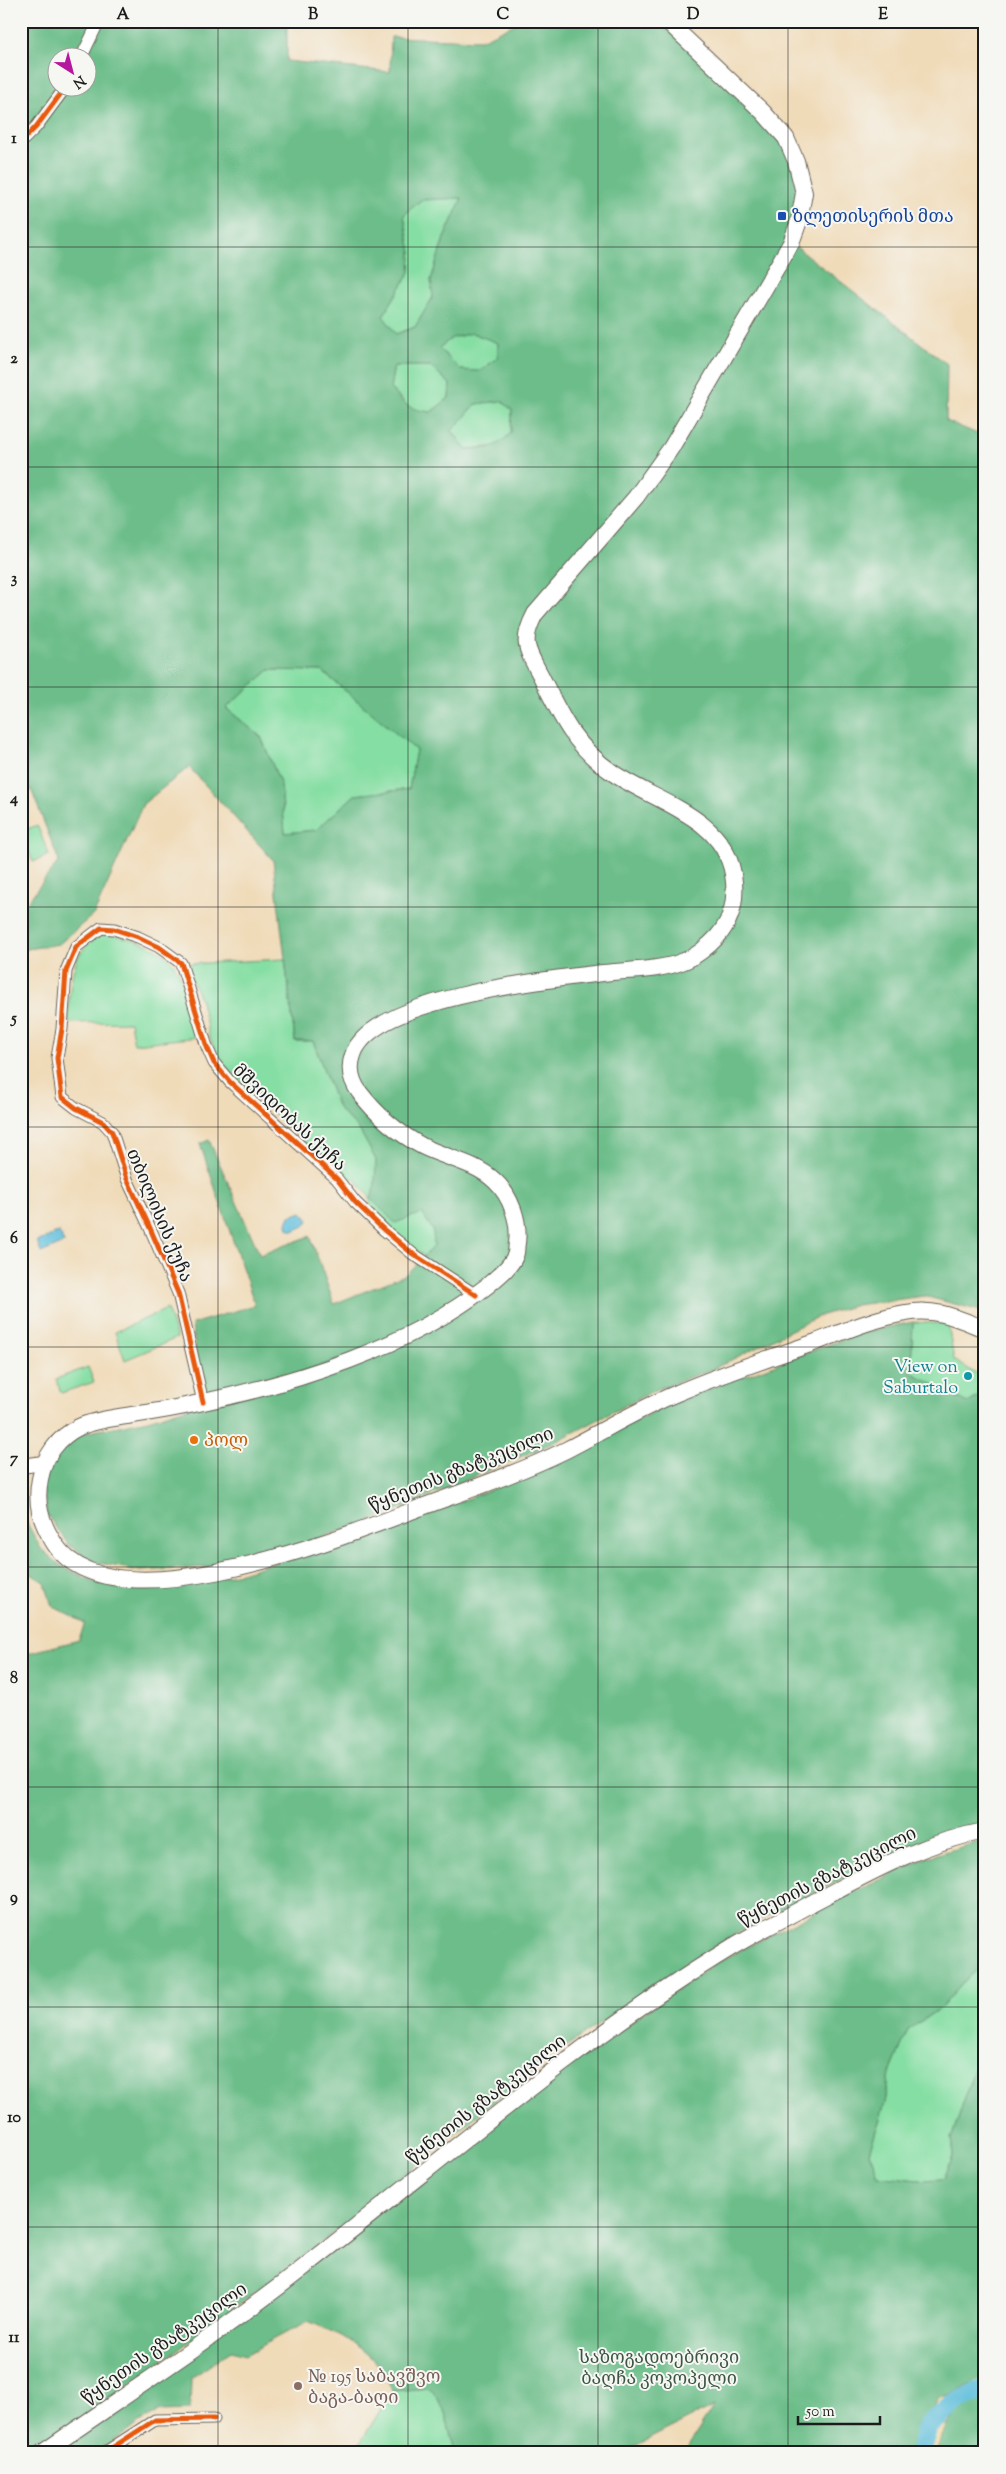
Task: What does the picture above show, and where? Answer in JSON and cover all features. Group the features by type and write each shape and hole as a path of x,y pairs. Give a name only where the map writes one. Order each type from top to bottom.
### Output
{"main road":[{"path":"43,1463 69,1431 89,1423 203,1402 276,1383 390,1344 436,1321 476,1295 503,1273 515,1256 519,1230 508,1200 495,1181 472,1166 422,1146 382,1117 364,1098 352,1081 350,1064 356,1046 370,1030 389,1018 414,1009 511,985 650,969 684,961 705,948 721,933 732,912 736,890 732,862 711,831 687,814 611,772 570,734 528,651 525,633 535,614 636,497 671,448 790,243 799,221 804,193 796,161 786,138 763,112 666,21"},
{"name":"წყნეთის გზატკეცილი","path":"43,1463 37,1497 41,1520 66,1559 92,1573 119,1577 159,1579 200,1575 248,1566 308,1548 511,1474 567,1449 636,1411 706,1381 866,1324 903,1313 926,1310 946,1314 985,1329"},
{"name":"წყნეთის გზატკეცილი","path":"42,2453 214,2334 301,2270 537,2081 668,1988 733,1946 835,1891 946,1839 985,1830"}],"street":[{"path":"86,48 99,21"},
{"path":"23,139 57,98"},
{"name":"თბილისის ქუჩა","path":"181,963 159,947 114,929 101,928 76,947 66,971 62,1029 57,1058 62,1097 76,1108 103,1122 112,1132 127,1179 154,1235 178,1293 203,1402"},
{"name":"მშვიდობას ქუჩა","path":"181,963 207,1047 214,1063 230,1082 331,1173 384,1230 413,1254 476,1295"},
{"path":"21,1466 43,1463"},
{"path":"104,2453 154,2420 214,2419"}],"green space":[{"path":"21,21 94,21 80,48 48,48 48,98 52,98 24,133 21,131"},
{"path":"99,21 287,21 287,61 390,72 391,37 481,40 521,21 667,21 786,138 804,193 791,243 947,364 946,421 985,437 985,1312 924,1296 856,1305 819,1316 713,1369 655,1390 557,1441 373,1520 272,1554 208,1567 140,1571 95,1562 68,1544 47,1515 42,1484 48,1461 80,1434 148,1420 390,1344 203,1402 192,1324 255,1305 200,1144 209,1140 260,1255 310,1236 334,1304 405,1275 434,1246 433,1230 422,1213 395,1223 371,1199 375,1184 376,1160 360,1131 338,1108 313,1041 295,1041 273,860 189,767 143,804 94,914 59,944 21,950 21,910 59,861 31,789 21,797 21,142 57,98 98,98 98,48 86,48","holes":["462,198 444,238 431,280 433,297 415,327 396,334 383,316 410,272 411,252 404,215 421,200","472,333 498,343 498,357 480,371 461,370 439,348 452,338","394,366 430,366 450,384 449,398 431,412 417,410 408,406 390,388","502,401 512,410 511,433 491,447 466,449 452,431 476,404","269,670 322,671 416,750 409,789 355,795 316,830 285,833 281,785 261,737 226,708"]},
{"path":"462,198 444,238 431,280 433,297 415,327 396,334 383,316 410,272 411,252 404,215 421,200"},
{"path":"472,333 498,343 498,357 480,372 461,370 438,348 452,338"},
{"path":"394,366 430,366 450,384 449,398 431,412 412,410 390,388"},
{"path":"502,401 512,410 511,433 497,446 466,449 452,431 476,404"},
{"path":"269,670 322,671 416,750 409,789 355,795 316,830 285,833 281,785 261,737 226,708"},
{"path":"37,825 49,855 33,862 21,832"},
{"path":"107,934 143,943 160,951 173,963 182,979 199,1037 134,1044 130,1022 68,1023 71,983 78,958 85,947 94,939"},
{"path":"285,959 295,1041 313,1041 338,1108 360,1131 376,1160 375,1184 371,1199 355,1179 342,1178 221,1063 209,1036 201,1001 185,964"},
{"path":"371,1199 422,1213 433,1230 434,1246 424,1256 387,1227 368,1207"},
{"path":"167,1309 177,1338 125,1360 115,1332"},
{"path":"913,1322 948,1324 954,1360 985,1379 985,1392 968,1403 910,1372"},
{"path":"913,1322 911,1372 968,1403 985,1392 985,1822 912,1845 761,1919 705,1953 544,2061 319,2244 174,2353 33,2453 21,2453 21,1655 79,1640 85,1623 52,1606 45,1583 25,1570 21,1561 21,1496 27,1523 41,1549 61,1566 97,1583 131,1588 161,1587 241,1573 431,1513 516,1480 674,1402 860,1333"},
{"path":"88,1367 94,1382 61,1393 56,1379"},
{"name":"საზოგადოებრივი ბაღჩა კოკოპელი","path":"985,1840 985,1963 961,1984 943,2006 908,2030 890,2073 885,2103 869,2152 878,2175 918,2180 944,2179 953,2156 951,2140 976,2064 982,2033 985,2031 985,2376 938,2399 914,2453 683,2453 714,2406 621,2453 453,2453 455,2450 443,2408 429,2388 392,2391 378,2365 369,2355 335,2333 308,2321 245,2355 231,2351 191,2378 190,2410 158,2411 95,2453 54,2453 574,2061 714,1964 844,1897 928,1857"},
{"path":"985,1963 985,2031 982,2033 976,2064 951,2139 953,2156 944,2179 918,2180 878,2175 869,2152 885,2103 890,2073 908,2030 943,2006 961,1984"},
{"path":"429,2388 443,2408 455,2451 453,2453 354,2453 392,2391"},
{"path":"985,2400 985,2453 935,2453 947,2424 961,2407"}],"sand":[{"path":"985,2376 985,2400 961,2407 947,2424 935,2453 914,2453 938,2399"}],"water":[{"path":"302,1212 309,1220 304,1226 293,1231 288,1229 287,1223 290,1216"},
{"path":"59,1232 64,1243 41,1253 37,1242"}],"waterway":[{"path":"920,2453 928,2426 955,2402 985,2390"}],"cycle path":[{"path":"21,142 36,127 58,98"},
{"path":"203,1402 178,1293 127,1179 112,1132 103,1122 76,1108 62,1097 57,1058 62,1029 66,971 76,947 101,928 114,929 138,937 159,947 181,963 207,1047 214,1063 230,1082 337,1179 355,1202 384,1230 413,1254 476,1295"},
{"path":"104,2453 155,2420 214,2419"}],"place":[{"name":"ზლეთისერის მთა","path":"782,216"},
{"name":"View on Saburtalo","path":"968,1376"},
{"name":"პოლ","path":"194,1440"},
{"name":"№ 195 საბავშვო ბაგა-ბაღი","path":"298,2386"}]}
